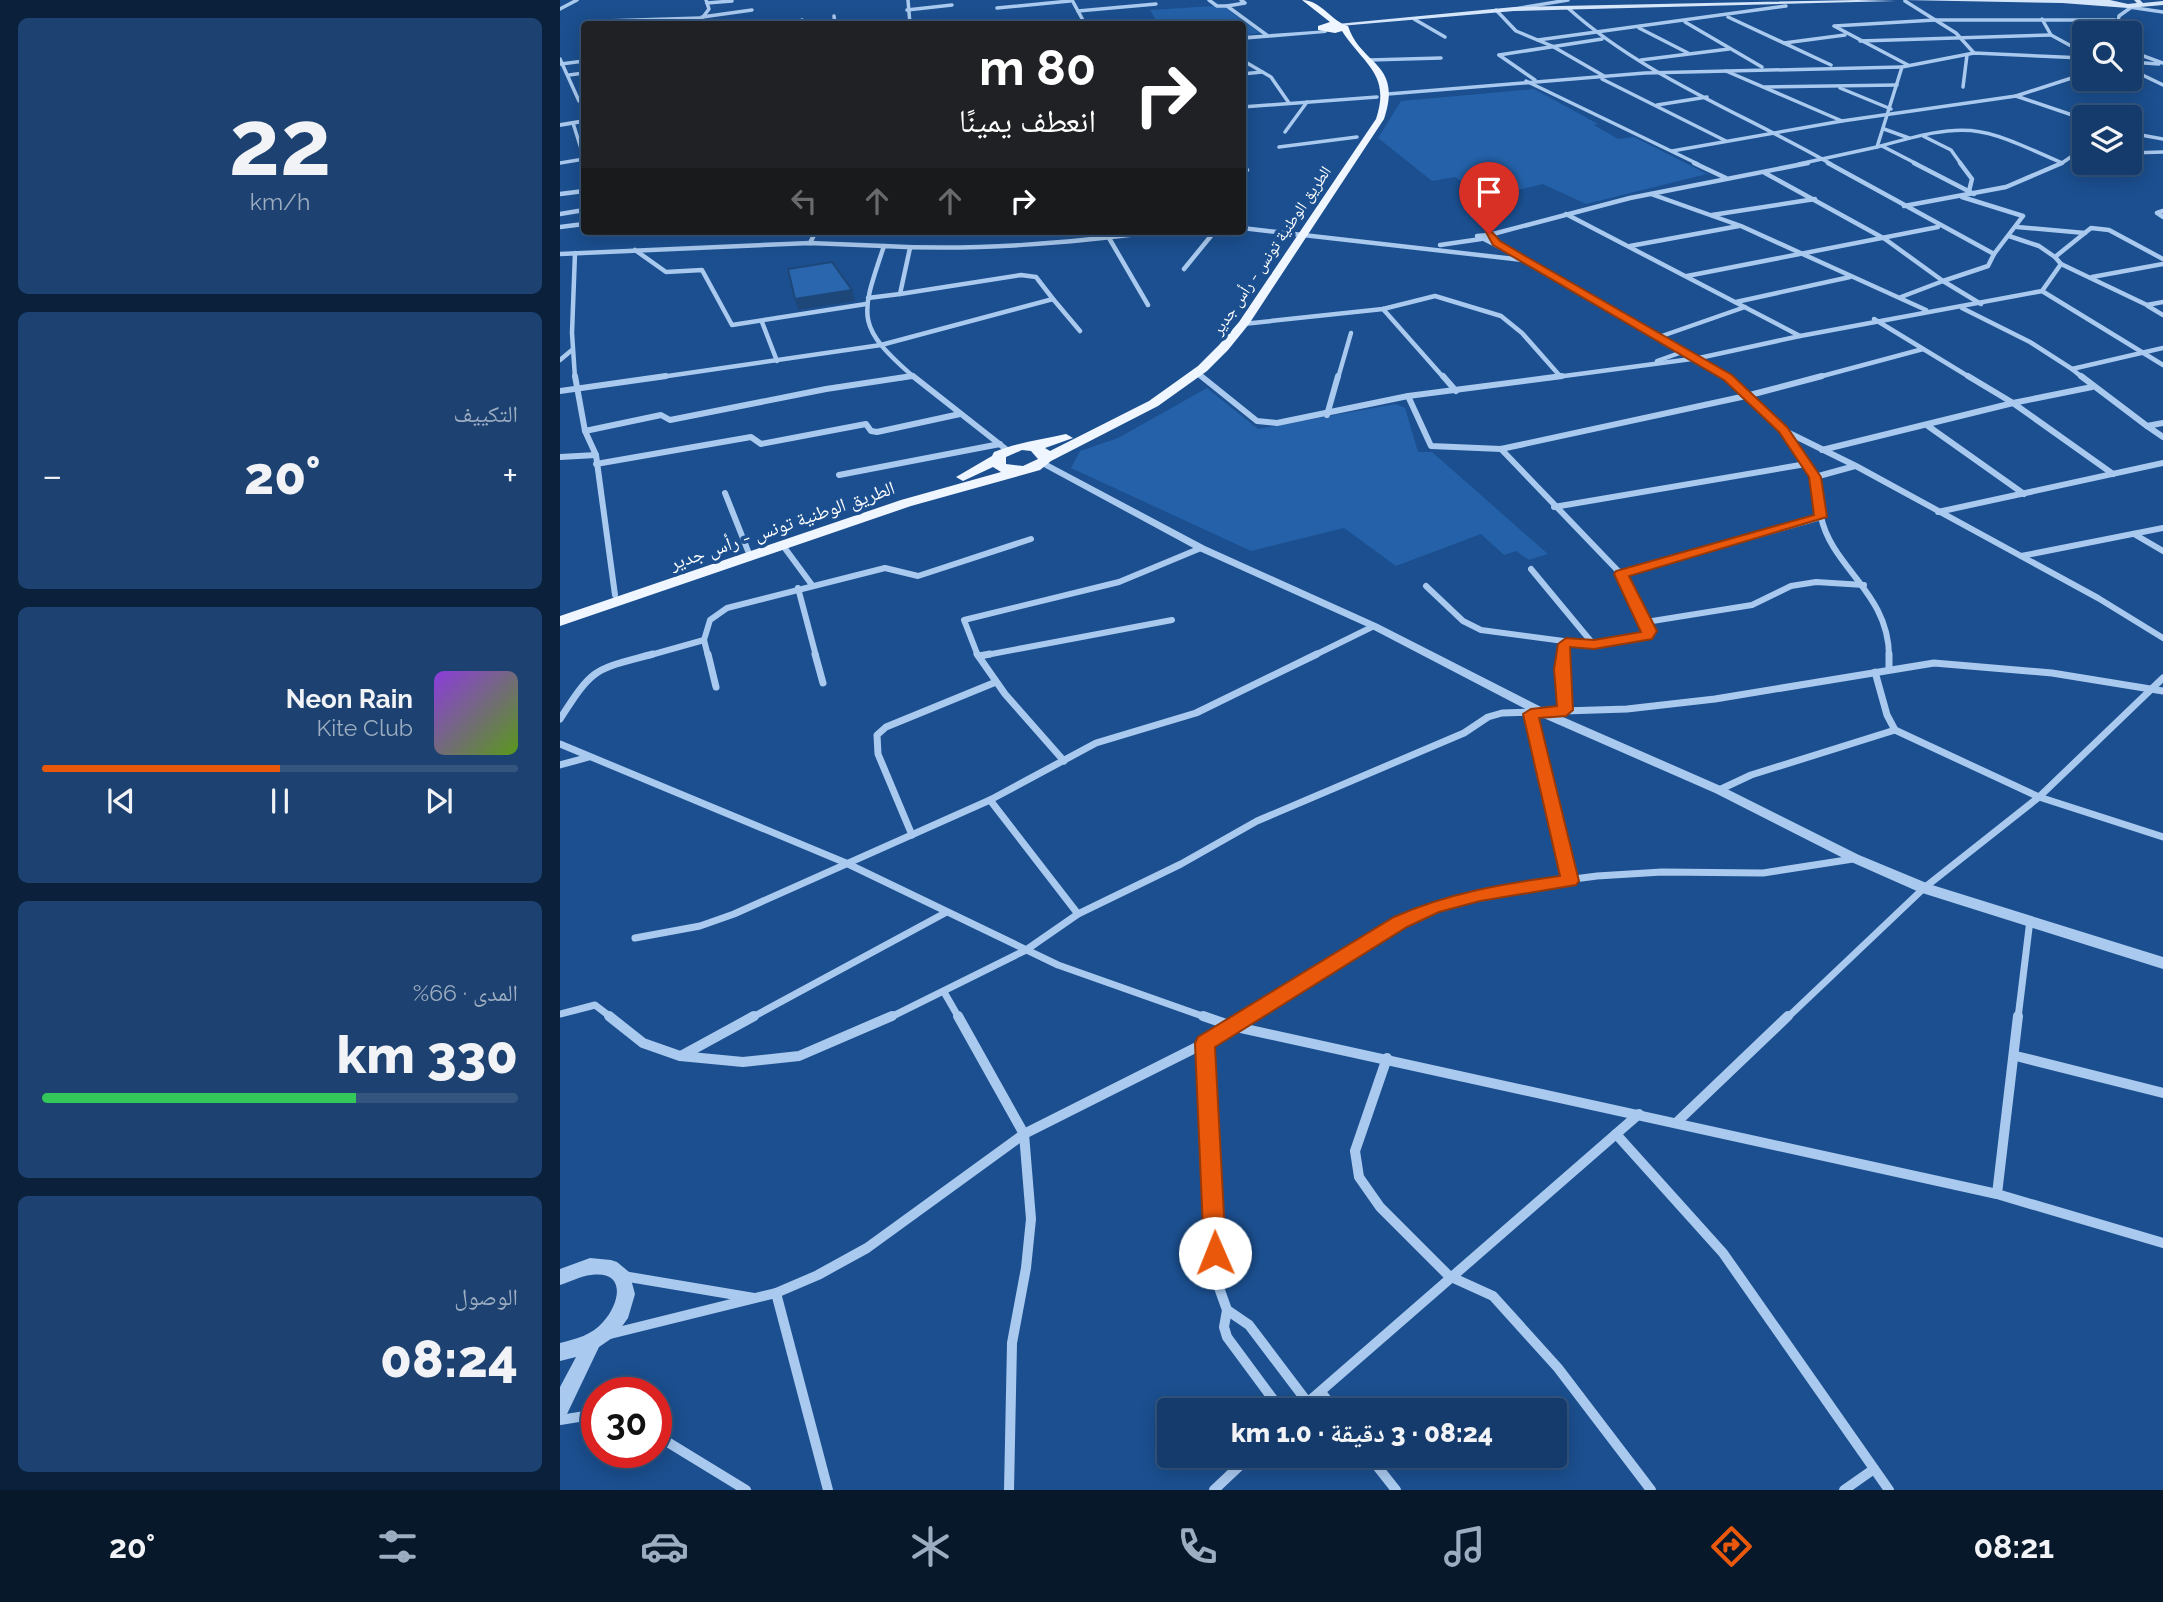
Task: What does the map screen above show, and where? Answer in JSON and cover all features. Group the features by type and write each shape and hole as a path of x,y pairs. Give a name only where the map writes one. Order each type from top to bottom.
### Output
{"main road":[{"path":"1298,0 1377,68 1383,95"},
{"path":"1306,0 1369,69 1383,95"},
{"path":"1857,3 1871,0"},
{"path":"1333,28 1568,4 1786,6 1906,0 1980,0"},
{"path":"1974,0 2062,1 2119,7 2163,2"},
{"path":"2062,1 2072,0"},
{"path":"2108,0 2119,7"},
{"path":"1333,28 1496,10"},
{"name":"الطريق الوطنية تونس - رأس جدير","path":"560,614 954,481 1001,451 1050,444 1118,415 1178,378 1213,345 1230,322 1370,119 1383,95"},
{"name":"الطريق الوطنية تونس - رأس جدير","path":"560,621 784,547 918,499 1018,471 1131,417 1199,374 1227,346 1243,324 1380,119 1383,95"},
{"path":"1034,447 1043,451 1044,460"},
{"path":"1001,451 1004,469 1018,471"}],"street":[{"path":"560,9 577,0"},
{"path":"908,0 910,21"},
{"path":"1032,0 1037,5"},
{"path":"1209,0 1217,6 1245,3 1241,0"},
{"path":"1306,0 1312,0"},
{"path":"1906,0 1960,37 1974,53"},
{"path":"604,21 701,18 708,13 707,2 732,1"},
{"path":"997,8 1072,1 1083,21"},
{"path":"1510,9 1555,1 1568,4 1593,33 1602,39 1776,133 1821,162 1938,228 1994,254"},
{"path":"2136,3 2163,12"},
{"path":"1078,11 1156,4"},
{"path":"907,10 952,5"},
{"path":"1227,6 1267,35"},
{"path":"1538,40 1685,22 1786,6"},
{"path":"1908,65 1846,35 1834,26 1935,20 2115,20 2119,7"},
{"path":"688,21 752,10"},
{"path":"1496,10 1516,31 1552,46 1606,77"},
{"path":"834,16 835,21"},
{"path":"1727,16 1835,66"},
{"path":"1414,19 1445,37"},
{"path":"2042,19 2051,35 2072,48"},
{"path":"1685,22 1763,67"},
{"path":"1246,38 1333,28"},
{"path":"1639,28 1689,54"},
{"path":"1783,43 1846,35"},
{"path":"1860,41 2051,35"},
{"path":"1535,80 1499,54 1602,39"},
{"path":"1641,60 1729,48"},
{"path":"1246,107 1526,80 1763,67 1902,67 1974,53 2072,55"},
{"path":"1963,87 1967,55"},
{"path":"1369,60 1406,56 1413,60 1441,58"},
{"path":"2142,56 2163,64"},
{"path":"581,61 561,62 581,101"},
{"path":"1246,62 1278,85 1289,103"},
{"path":"2142,63 2163,64"},
{"path":"1880,147 1902,67"},
{"path":"1722,70 1842,121"},
{"path":"1246,74 1262,72"},
{"path":"2142,72 2163,85"},
{"path":"560,73 581,73"},
{"path":"1600,78 1726,141"},
{"path":"1671,151 1890,112 2016,96 2072,78"},
{"path":"1526,80 1727,179"},
{"path":"1762,87 1897,85"},
{"path":"1837,86 1890,112"},
{"path":"1655,105 1708,96"},
{"path":"2016,96 2072,115"},
{"path":"1284,131 1307,102"},
{"path":"560,125 581,122"},
{"path":"573,123 581,148"},
{"path":"1429,247 1490,236 1566,214 1651,194 1821,162 1922,135 1975,129 2062,163"},
{"path":"1884,130 1910,138"},
{"path":"1922,135 1951,150 1972,179 1969,191"},
{"path":"1279,146 1357,136"},
{"path":"2142,136 2163,139"},
{"path":"2142,138 2147,137"},
{"path":"1880,147 1974,194"},
{"path":"2142,152 2163,152"},
{"path":"1903,206 1962,197 2039,175 2072,156"},
{"path":"560,163 581,159"},
{"path":"1765,173 1885,239 1943,281 1982,304"},
{"path":"560,194 581,191"},
{"path":"1651,194 1741,226 1926,310"},
{"path":"1901,297 1988,266 1994,254 2022,220 2020,213 1962,197"},
{"path":"1712,215 1815,199"},
{"path":"560,214 581,210"},
{"path":"2163,211 2157,213 2163,218"},
{"path":"1566,214 1800,336"},
{"path":"560,227 581,224"},
{"path":"1629,246 1741,226"},
{"path":"2017,227 2085,233"},
{"path":"1246,228 1429,247 1523,260"},
{"path":"1686,276 1938,228"},
{"path":"2054,257 2091,228 2109,230 2163,261"},
{"path":"810,243 814,235"},
{"path":"560,254 810,243 910,248 1131,235"},
{"path":"1184,269 1212,235"},
{"path":"1490,236 1496,243"},
{"path":"2009,236 2039,246 2061,264 2092,277 2163,315"},
{"path":"1109,238 1148,305"},
{"path":"1481,238 1496,243 1699,358 1728,377 1783,430 1815,477 1825,535 1864,585 1889,638 1889,669"},
{"path":"884,246 867,301 866,324 881,345 912,376 1001,451"},
{"path":"901,294 910,248"},
{"path":"635,250 666,272 702,270 732,326 901,294 1029,275 1041,281 1080,331"},
{"path":"575,253 572,350 576,389 585,431 596,455 615,595"},
{"path":"2092,277 2163,261"},
{"path":"1199,374 1257,421 1278,423 1327,415 1408,396 1699,358 1874,319 1982,304 2042,291 2061,264"},
{"path":"1735,302 1850,277"},
{"path":"2042,291 2163,365"},
{"path":"1243,324 1383,309 1418,298 1435,296 1501,316 1522,333 1560,376"},
{"path":"560,391 881,345 1053,299"},
{"path":"2147,306 2163,302"},
{"path":"1659,337 1745,307"},
{"path":"1961,308 2021,337 2072,369 2092,387 2163,437"},
{"path":"1383,309 1456,391"},
{"path":"1874,319 2013,403 2113,474"},
{"path":"762,322 777,361"},
{"path":"1327,415 1350,333"},
{"path":"2072,369 2163,348"},
{"path":"1408,396 1431,446 1501,449 1746,396 1923,349"},
{"path":"560,360 572,350"},
{"path":"1640,367 1685,351"},
{"path":"585,431 661,415 670,420 826,388 912,376"},
{"path":"1822,450 2013,403 2092,387"},
{"path":"596,464 751,437 761,444 866,424 874,432 960,414"},
{"path":"2147,426 2163,423"},
{"path":"1928,426 2024,494"},
{"path":"1783,430 1856,466 2163,638"},
{"path":"1426,586 1470,626 1504,635 1594,645 1644,638 1649,631 1646,622 1637,612 1621,574 1501,449"},
{"path":"839,475 1001,451"},
{"path":"560,457 596,455"},
{"path":"1044,460 1201,548 1374,626 1537,714 1719,790 1854,858 1924,888 2163,964"},
{"path":"1938,512 2163,463"},
{"path":"1555,507 1806,464"},
{"path":"1815,477 1856,466"},
{"path":"725,493 748,551"},
{"path":"1621,574 1821,517"},
{"path":"2020,556 2163,528"},
{"path":"2134,534 2163,551"},
{"path":"716,687 704,640 706,627 720,612 798,588 890,567 906,577 918,576 1031,539"},
{"path":"784,547 811,585"},
{"path":"1064,761 996,682 979,656 963,623 966,619 1119,582 1201,548"},
{"path":"1531,569 1559,599 1594,645"},
{"path":"1646,622 1752,605 1791,586 1816,582 1864,585"},
{"path":"798,588 823,683"},
{"path":"979,656 1172,620"},
{"path":"635,938 716,921 990,800 1096,743 1210,707 1374,626"},
{"path":"560,719 584,681 598,669 704,640"},
{"path":"1566,642 1561,652 1566,710"},
{"path":"560,1014 595,1005 643,1043 680,1056 743,1062 799,1056 864,1030 1026,950 1078,914 1181,864 1257,821 1464,733 1502,713 1537,714 1566,710 1627,709 1715,699 1934,663 1984,665 2163,691"},
{"path":"1875,672 1887,715 1895,730 2039,797 2163,837"},
{"path":"1677,1122 1924,888 2039,797 2163,678"},
{"path":"912,835 878,754 877,735 886,727 996,682"},
{"path":"1537,714 1570,881"},
{"path":"1719,790 1763,771 1895,730"},
{"path":"560,744 846,863 945,913 1102,983 1231,1026 1387,1058 1997,1194 2163,1243"},
{"path":"560,765 589,757"},
{"path":"990,800 1078,914"},
{"path":"560,1352 776,1293 818,1275 867,1248 1024,1134 1205,1043 1401,922 1434,907 1480,894 1570,881 1662,872 1766,873 1854,858"},
{"path":"680,1056 945,913"},
{"path":"1997,1194 2016,1056 2030,920"},
{"path":"944,992 1024,1134 1031,1219 1026,1268 1012,1343 1009,1490"},
{"path":"1205,1043 1217,1282 1227,1310 1227,1337 1272,1398"},
{"path":"2016,1056 2163,1093"},
{"path":"1387,1058 1355,1151 1359,1177 1380,1208 1449,1276 1493,1296 1558,1368 1651,1490"},
{"path":"1314,1398 1449,1276 1639,1114"},
{"path":"1616,1134 1723,1253 1889,1490"},
{"path":"560,1277 569,1267 596,1264 612,1267 623,1276 628,1289 625,1305 617,1322 597,1340 560,1407"},
{"path":"623,1276 758,1298"},
{"path":"776,1293 828,1490"},
{"path":"1227,1310 1249,1325 1304,1398"},
{"path":"1321,1392 1326,1398"},
{"path":"560,1420 581,1416"},
{"path":"672,1445 746,1490"},
{"path":"1214,1490 1237,1468"},
{"path":"1378,1468 1396,1490"},
{"path":"1844,1490 1874,1469"}],"shaded area":[{"path":"1215,6 1226,8 1244,21 1148,21 1155,19 1150,10"},
{"path":"1246,23 1260,33 1246,35"},
{"path":"1534,89 1598,124 1594,125 1618,139 1634,137 1707,174 1586,204 1543,184 1484,198 1455,177 1432,181 1378,138 1401,101"},
{"path":"1207,388 1258,429 1396,404 1405,408 1418,452 1432,452 1548,554 1529,560 1516,551 1504,555 1481,534 1396,566 1344,528 1251,551 1071,468 1080,451 1118,438"}],"building":[{"path":"832,262 852,290 795,299 788,269"}],"route":[{"path":"1215,1253 1205,1043 1401,922 1434,907 1480,894 1570,881 1531,714 1566,710 1561,669 1561,652 1566,642 1594,645 1644,638 1647,635 1649,631 1646,622 1637,612 1621,581 1621,574 1821,517 1815,477 1783,430 1728,377 1699,358 1523,260 1496,243 1489,234"}]}
